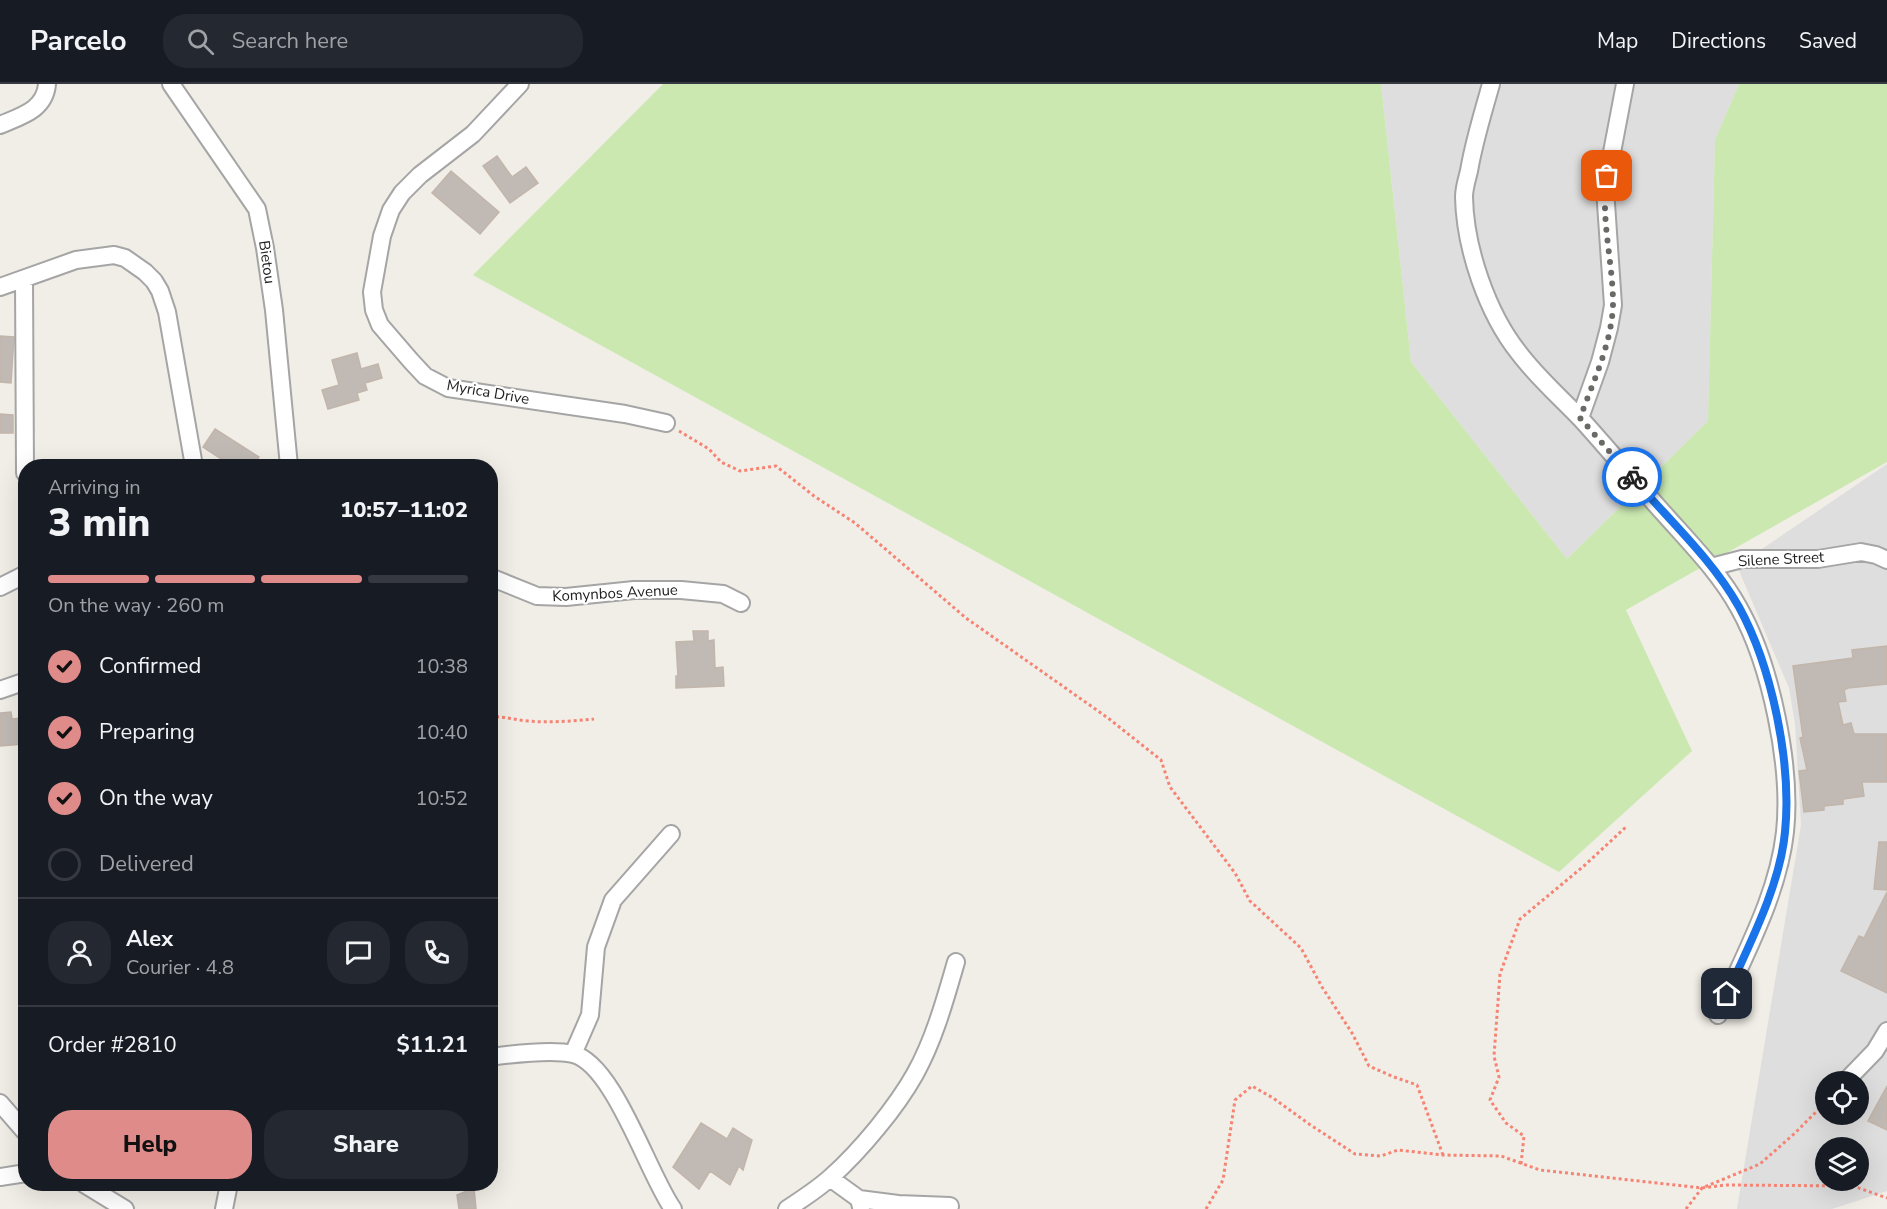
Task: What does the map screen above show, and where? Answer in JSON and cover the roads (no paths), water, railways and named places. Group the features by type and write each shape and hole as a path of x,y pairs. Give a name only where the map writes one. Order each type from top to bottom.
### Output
{"street":[{"path":"0,125 33,110 42,100 47,84"},
{"name":"Bietou","path":"171,84 257,209 266,248 288,459"},
{"name":"Myrica Drive","path":"520,84 473,134 420,175 402,193 391,210 382,236 372,292 374,310 380,324 425,376 448,388 625,414 666,423"},
{"path":"1491,84 1473,147 1464,194 1468,234 1482,282 1500,324 1519,353 1580,418 1711,567 1738,606 1756,640 1767,679 1779,731 1786,790 1785,833 1774,880 1763,913 1718,1015"},
{"path":"1580,418 1600,362 1613,305 1605,189 1625,84"},
{"path":"0,287 76,260 106,255 124,258 145,272 160,291 167,312 193,459"},
{"path":"24,279 25,459"},
{"name":"Silene Street","path":"1711,567 1742,560 1818,559 1861,552 1887,560"},
{"path":"0,586 18,578"},
{"name":"Komynbos Avenue","path":"498,581 537,596 566,597 634,590 681,590 723,594 741,603"},
{"path":"0,690 18,684"},
{"path":"573,1054 590,1015 596,947 613,900 671,834"},
{"path":"787,1209 830,1178 862,1147 916,1073 945,1001 956,962"},
{"path":"1856,1071 1875,1051 1887,1031"},
{"path":"498,1056 573,1054 588,1062 609,1085 673,1209"},
{"path":"0,1103 18,1124"},
{"path":"0,1177 18,1174"},
{"path":"830,1178 860,1204 950,1206"},
{"path":"95,1191 125,1209"},
{"path":"224,1209 228,1191"}]}
